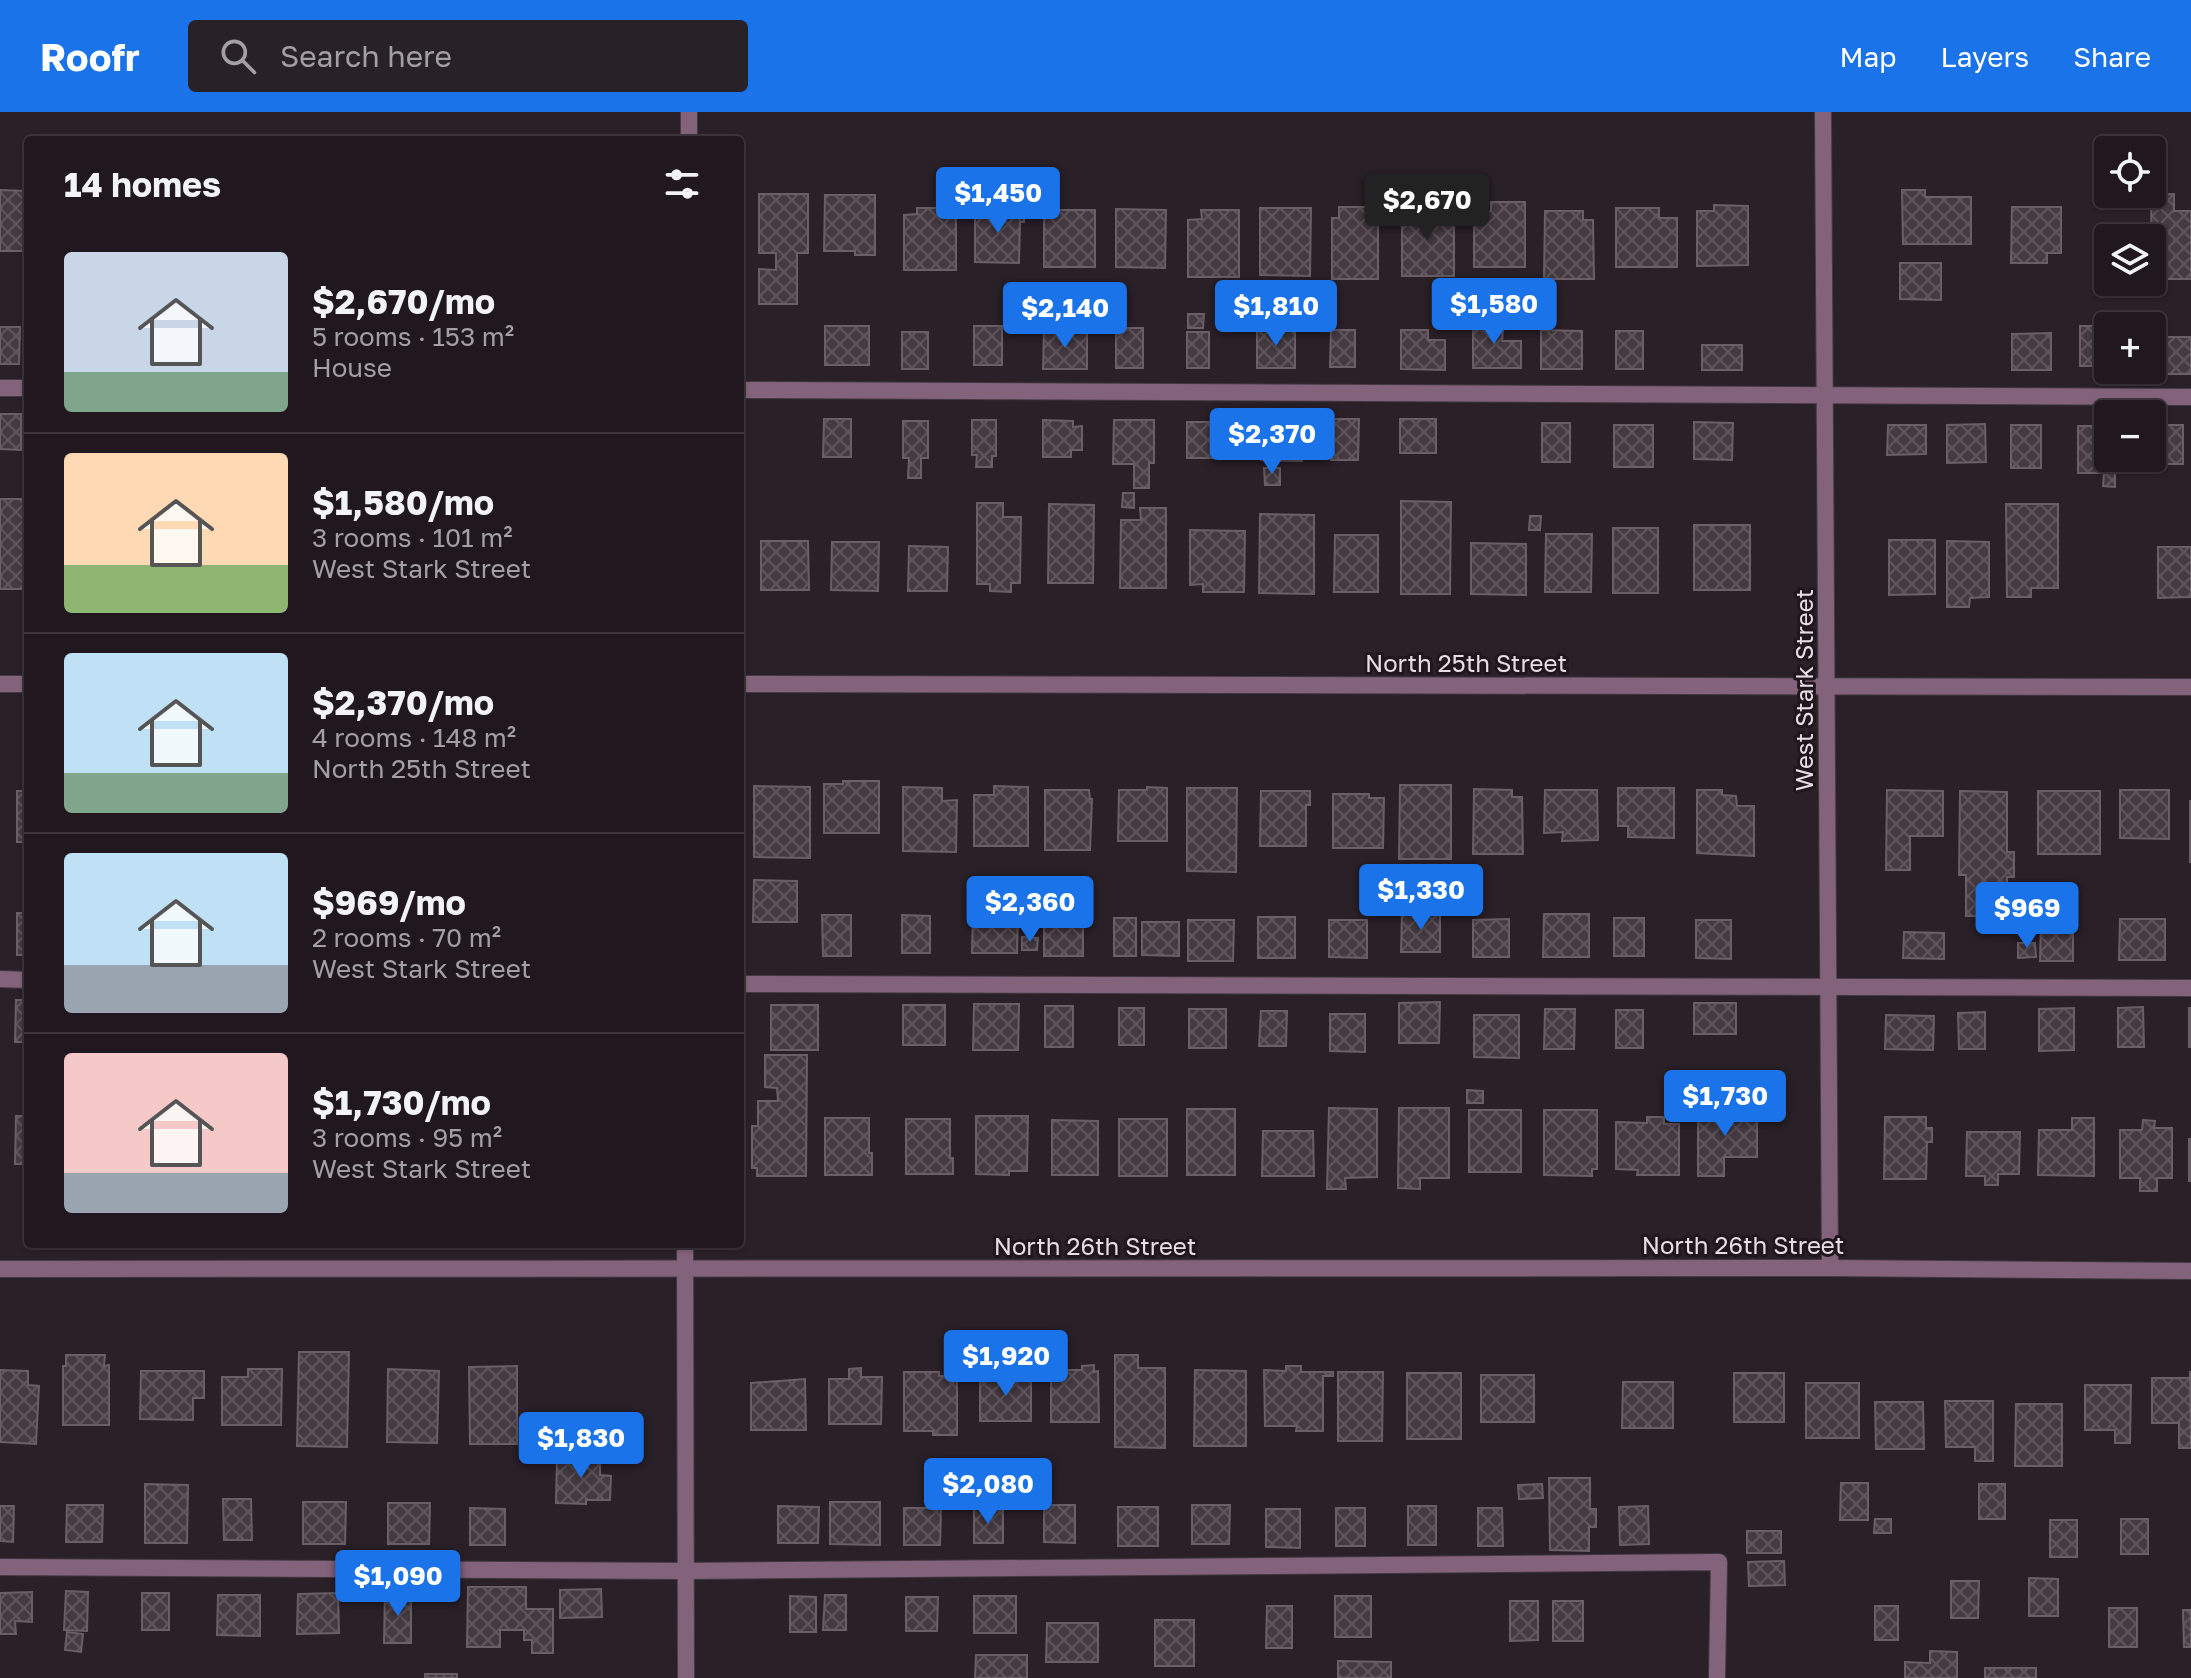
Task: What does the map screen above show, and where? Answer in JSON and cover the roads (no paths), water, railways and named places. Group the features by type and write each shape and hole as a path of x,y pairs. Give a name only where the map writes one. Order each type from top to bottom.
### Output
{"street":[{"path":"689,112 689,136"},
{"name":"West Stark Street","path":"1823,112 1830,1268"},
{"path":"0,388 24,388"},
{"path":"744,390 2191,397"},
{"path":"0,684 24,684"},
{"name":"North 25th Street","path":"744,684 2191,687"},
{"path":"0,979 24,980"},
{"path":"744,984 2191,988"},
{"path":"685,1248 686,1678"},
{"name":"North 26th Street","path":"0,1269 1830,1268 2191,1271"},
{"path":"0,1567 686,1571 1719,1562 1717,1678"}]}
